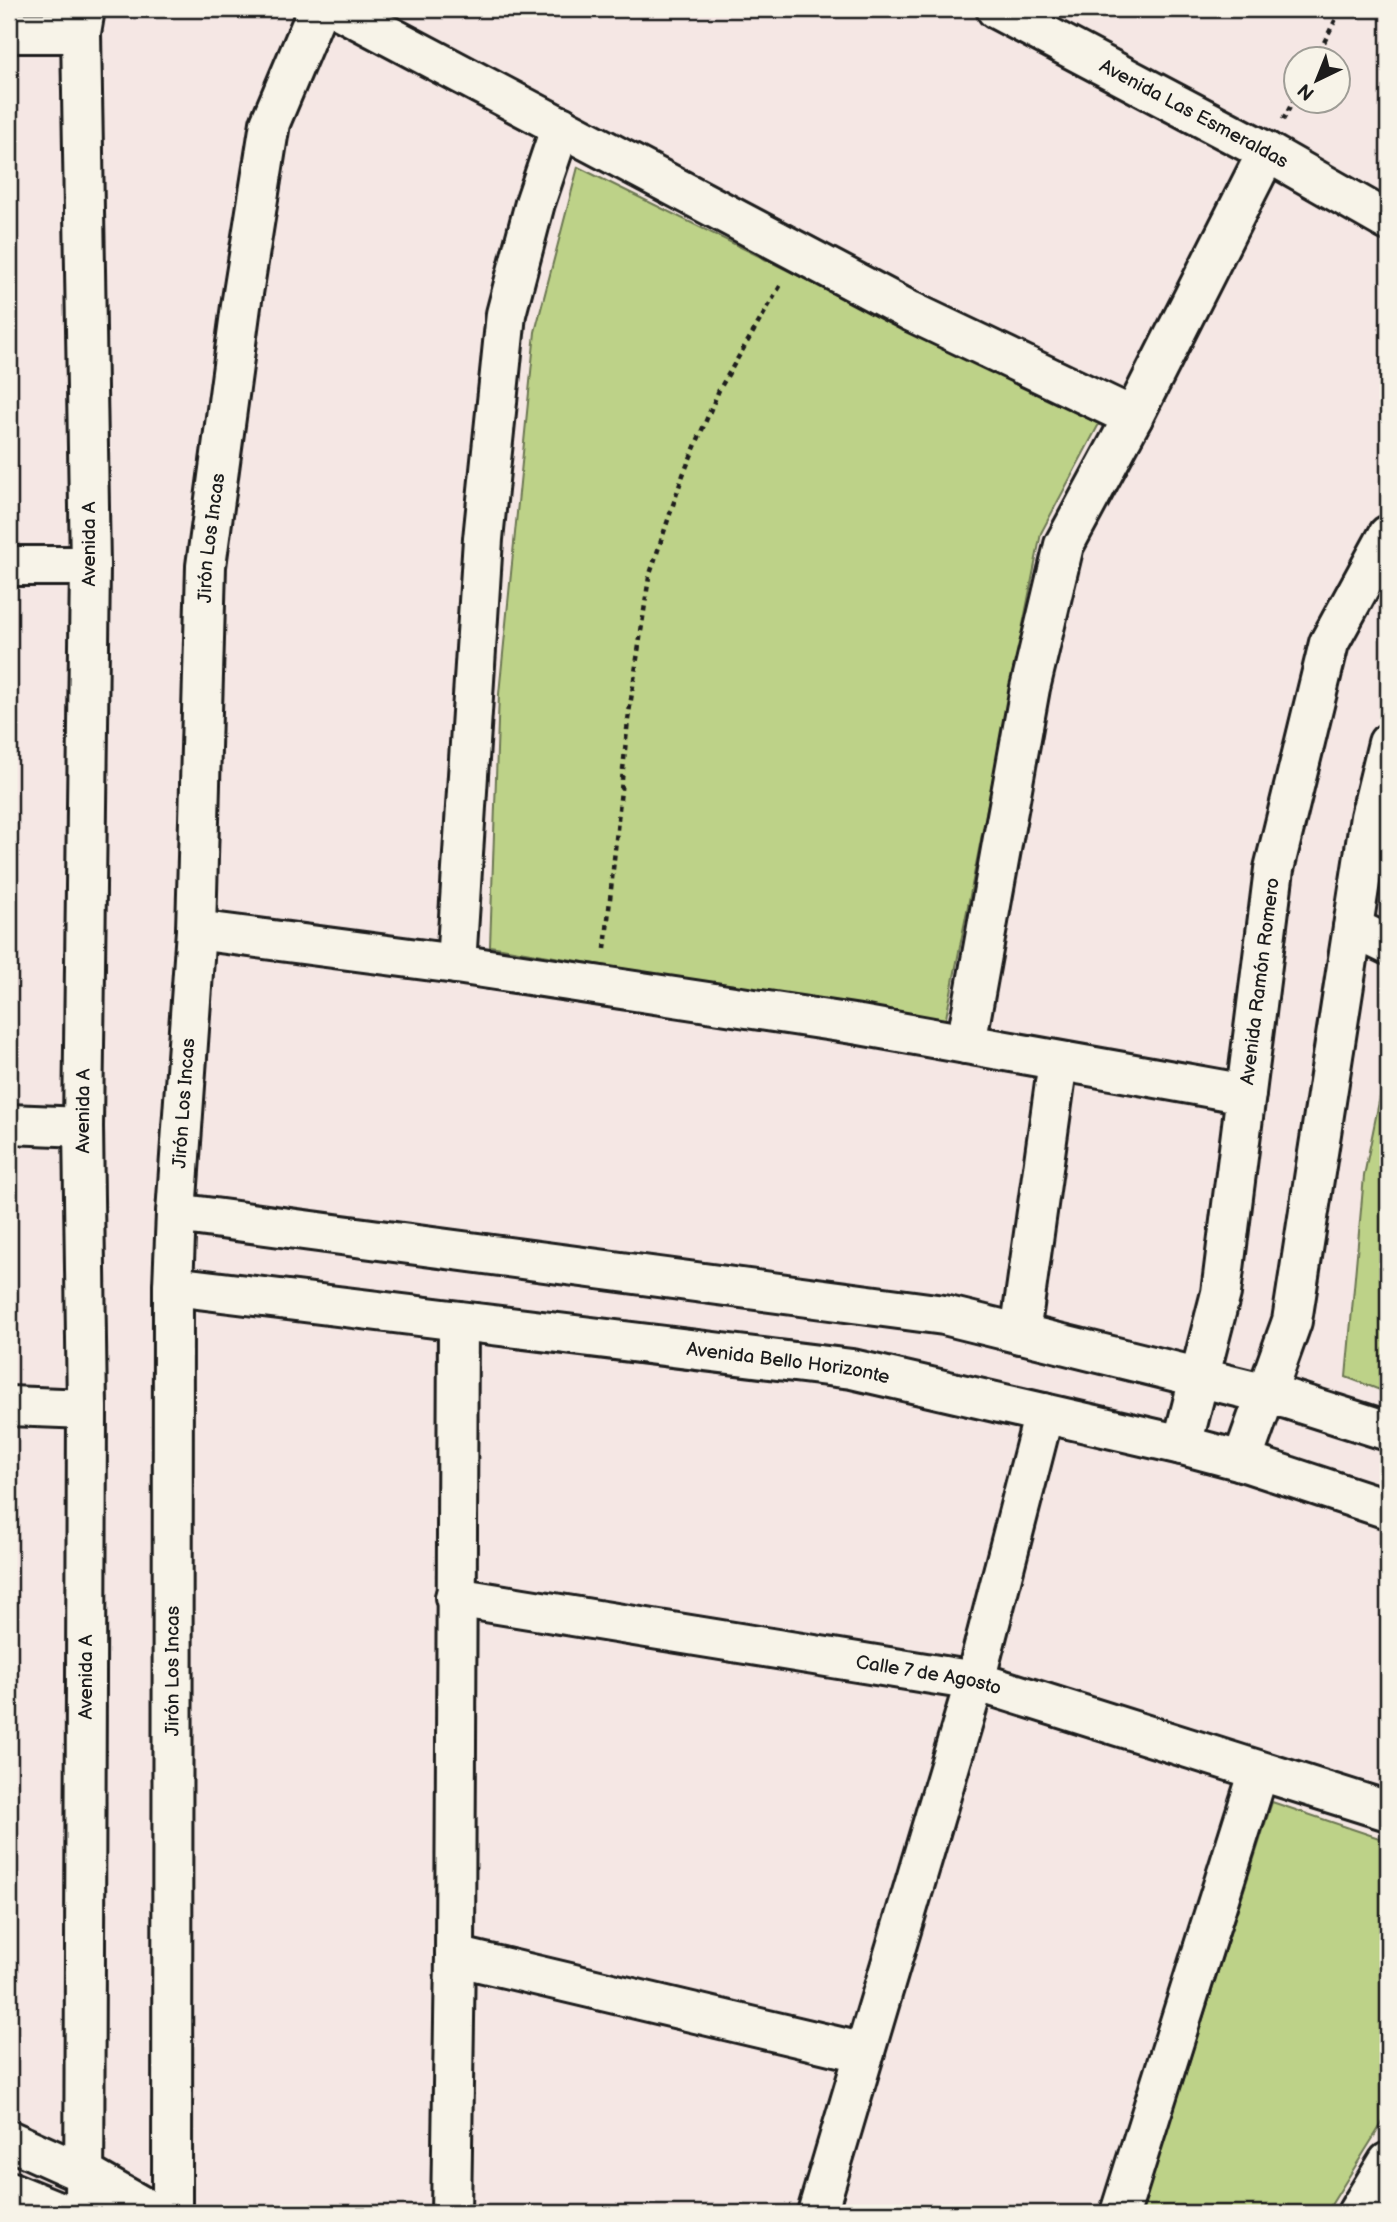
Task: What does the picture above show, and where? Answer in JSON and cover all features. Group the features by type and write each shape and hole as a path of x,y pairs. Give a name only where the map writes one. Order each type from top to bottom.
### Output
{"street":[{"name":"Jirón Los Incas","path":"172,2213 173,1286 196,930 206,566 241,306 271,123 318,9"},
{"path":"338,9 910,311 1133,417"},
{"name":"Avenida Las Esmeraldas","path":"996,9 1266,152 1388,221"},
{"path":"9,33 83,21"},
{"name":"Avenida A","path":"83,21 90,566 83,1127 87,1409 84,2213"},
{"path":"456,964 483,539 506,314 535,203 561,126"},
{"path":"966,1044 1030,688 1064,545 1133,417 1266,152"},
{"name":"Avenida Ramón Romero","path":"1182,1445 1221,1293 1274,869 1329,643 1388,535"},
{"path":"9,566 90,566"},
{"path":"1242,1461 1293,1321 1370,817 1388,743"},
{"path":"1353,928 1388,945"},
{"path":"196,930 456,964 846,1023 1246,1094"},
{"path":"1020,1334 1058,1061"},
{"path":"9,1124 83,1127"},
{"path":"176,1213 944,1315 1266,1394 1388,1431"},
{"name":"Avenida Bello Horizonte","path":"173,1286 852,1369 1182,1445 1242,1461 1388,1509"},
{"path":"450,2213 455,1956 458,1321"},
{"path":"9,1406 87,1409"},
{"path":"817,2213 975,1681 1044,1413"},
{"name":"Calle 7 de Agosto","path":"455,1597 975,1681 1388,1811"},
{"path":"1120,2213 1259,1770"},
{"path":"455,1956 865,2053"},
{"path":"9,2140 85,2174 154,2213"},
{"path":"1357,2213 1388,2162"},
{"path":"9,2191 63,2213"}],"path":[{"path":"1322,46 1341,9"},
{"path":"601,988 628,720 649,577 683,475 719,390 800,253"}],"green space":[{"path":"578,167 1099,424 1041,533 945,1023 490,946 499,694 535,332"},
{"path":"1388,1057 1388,1393 1346,1377 1364,1176"},
{"path":"1272,1802 1388,1841 1388,2114 1326,2213 1141,2213"}]}
